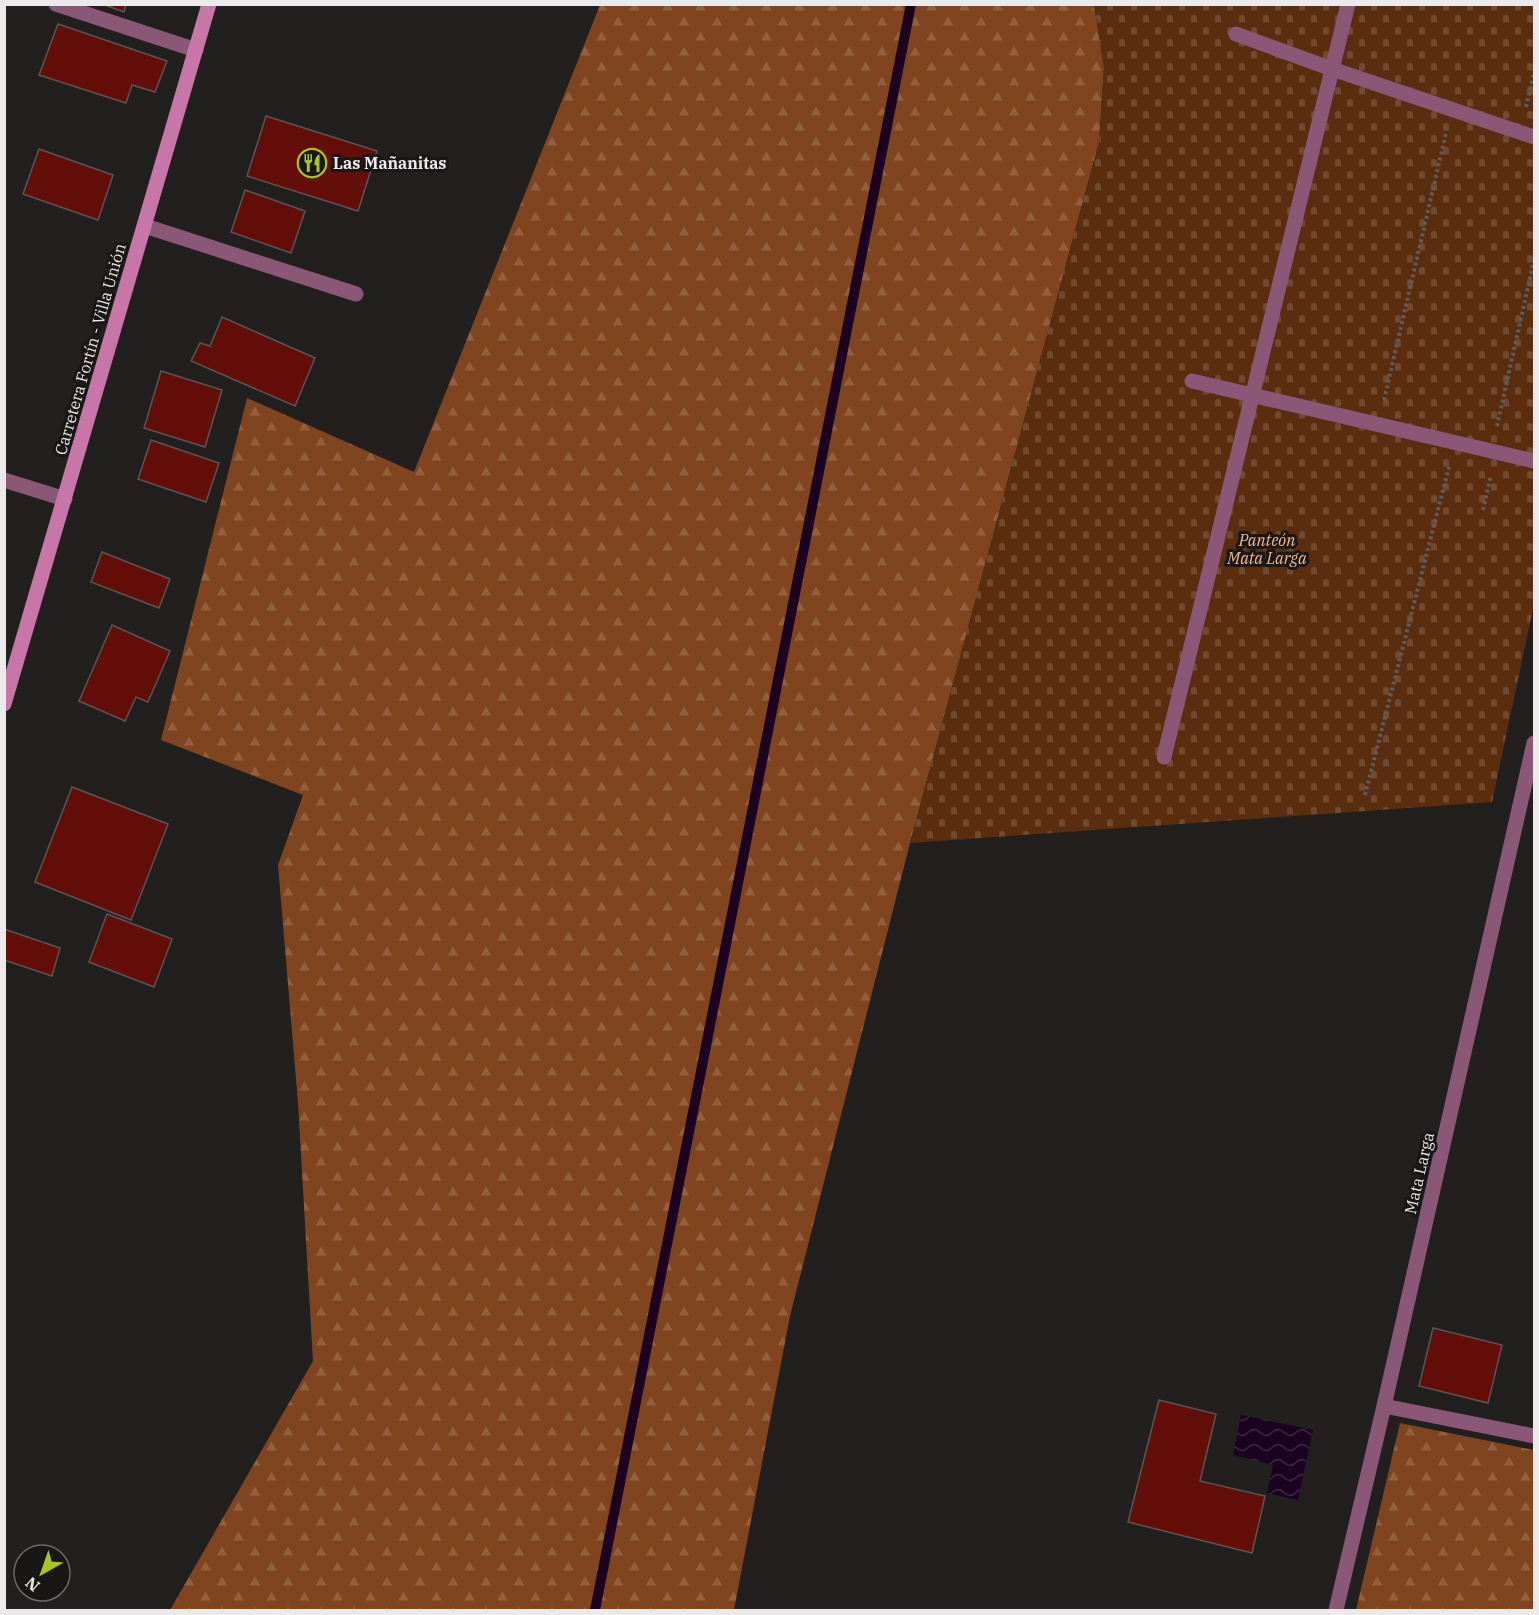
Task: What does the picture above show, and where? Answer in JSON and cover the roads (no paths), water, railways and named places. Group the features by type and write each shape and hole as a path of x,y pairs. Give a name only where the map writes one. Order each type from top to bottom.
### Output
{"main road":[{"name":"Carretera Fortín - Villa Unión","path":"4,704 209,4"}],"street":[{"path":"56,4 196,50"},
{"path":"1164,757 1348,4"},
{"path":"1236,34 1534,137"},
{"path":"145,226 356,294"},
{"path":"1192,381 1534,460"},
{"path":"4,480 65,499"},
{"name":"Mata Larga","path":"1336,1611 1534,743"},
{"path":"1384,1406 1534,1436"}],"water":[{"path":"1241,1415 1313,1430 1298,1500 1267,1493 1273,1465 1233,1455"}],"waterway":[{"path":"595,1610 911,4"}],"place":[{"name":"Las Mañanitas","path":"312,163"}],"park label":[{"name":"Panteón Mata Larga","path":"1267,549"}]}
